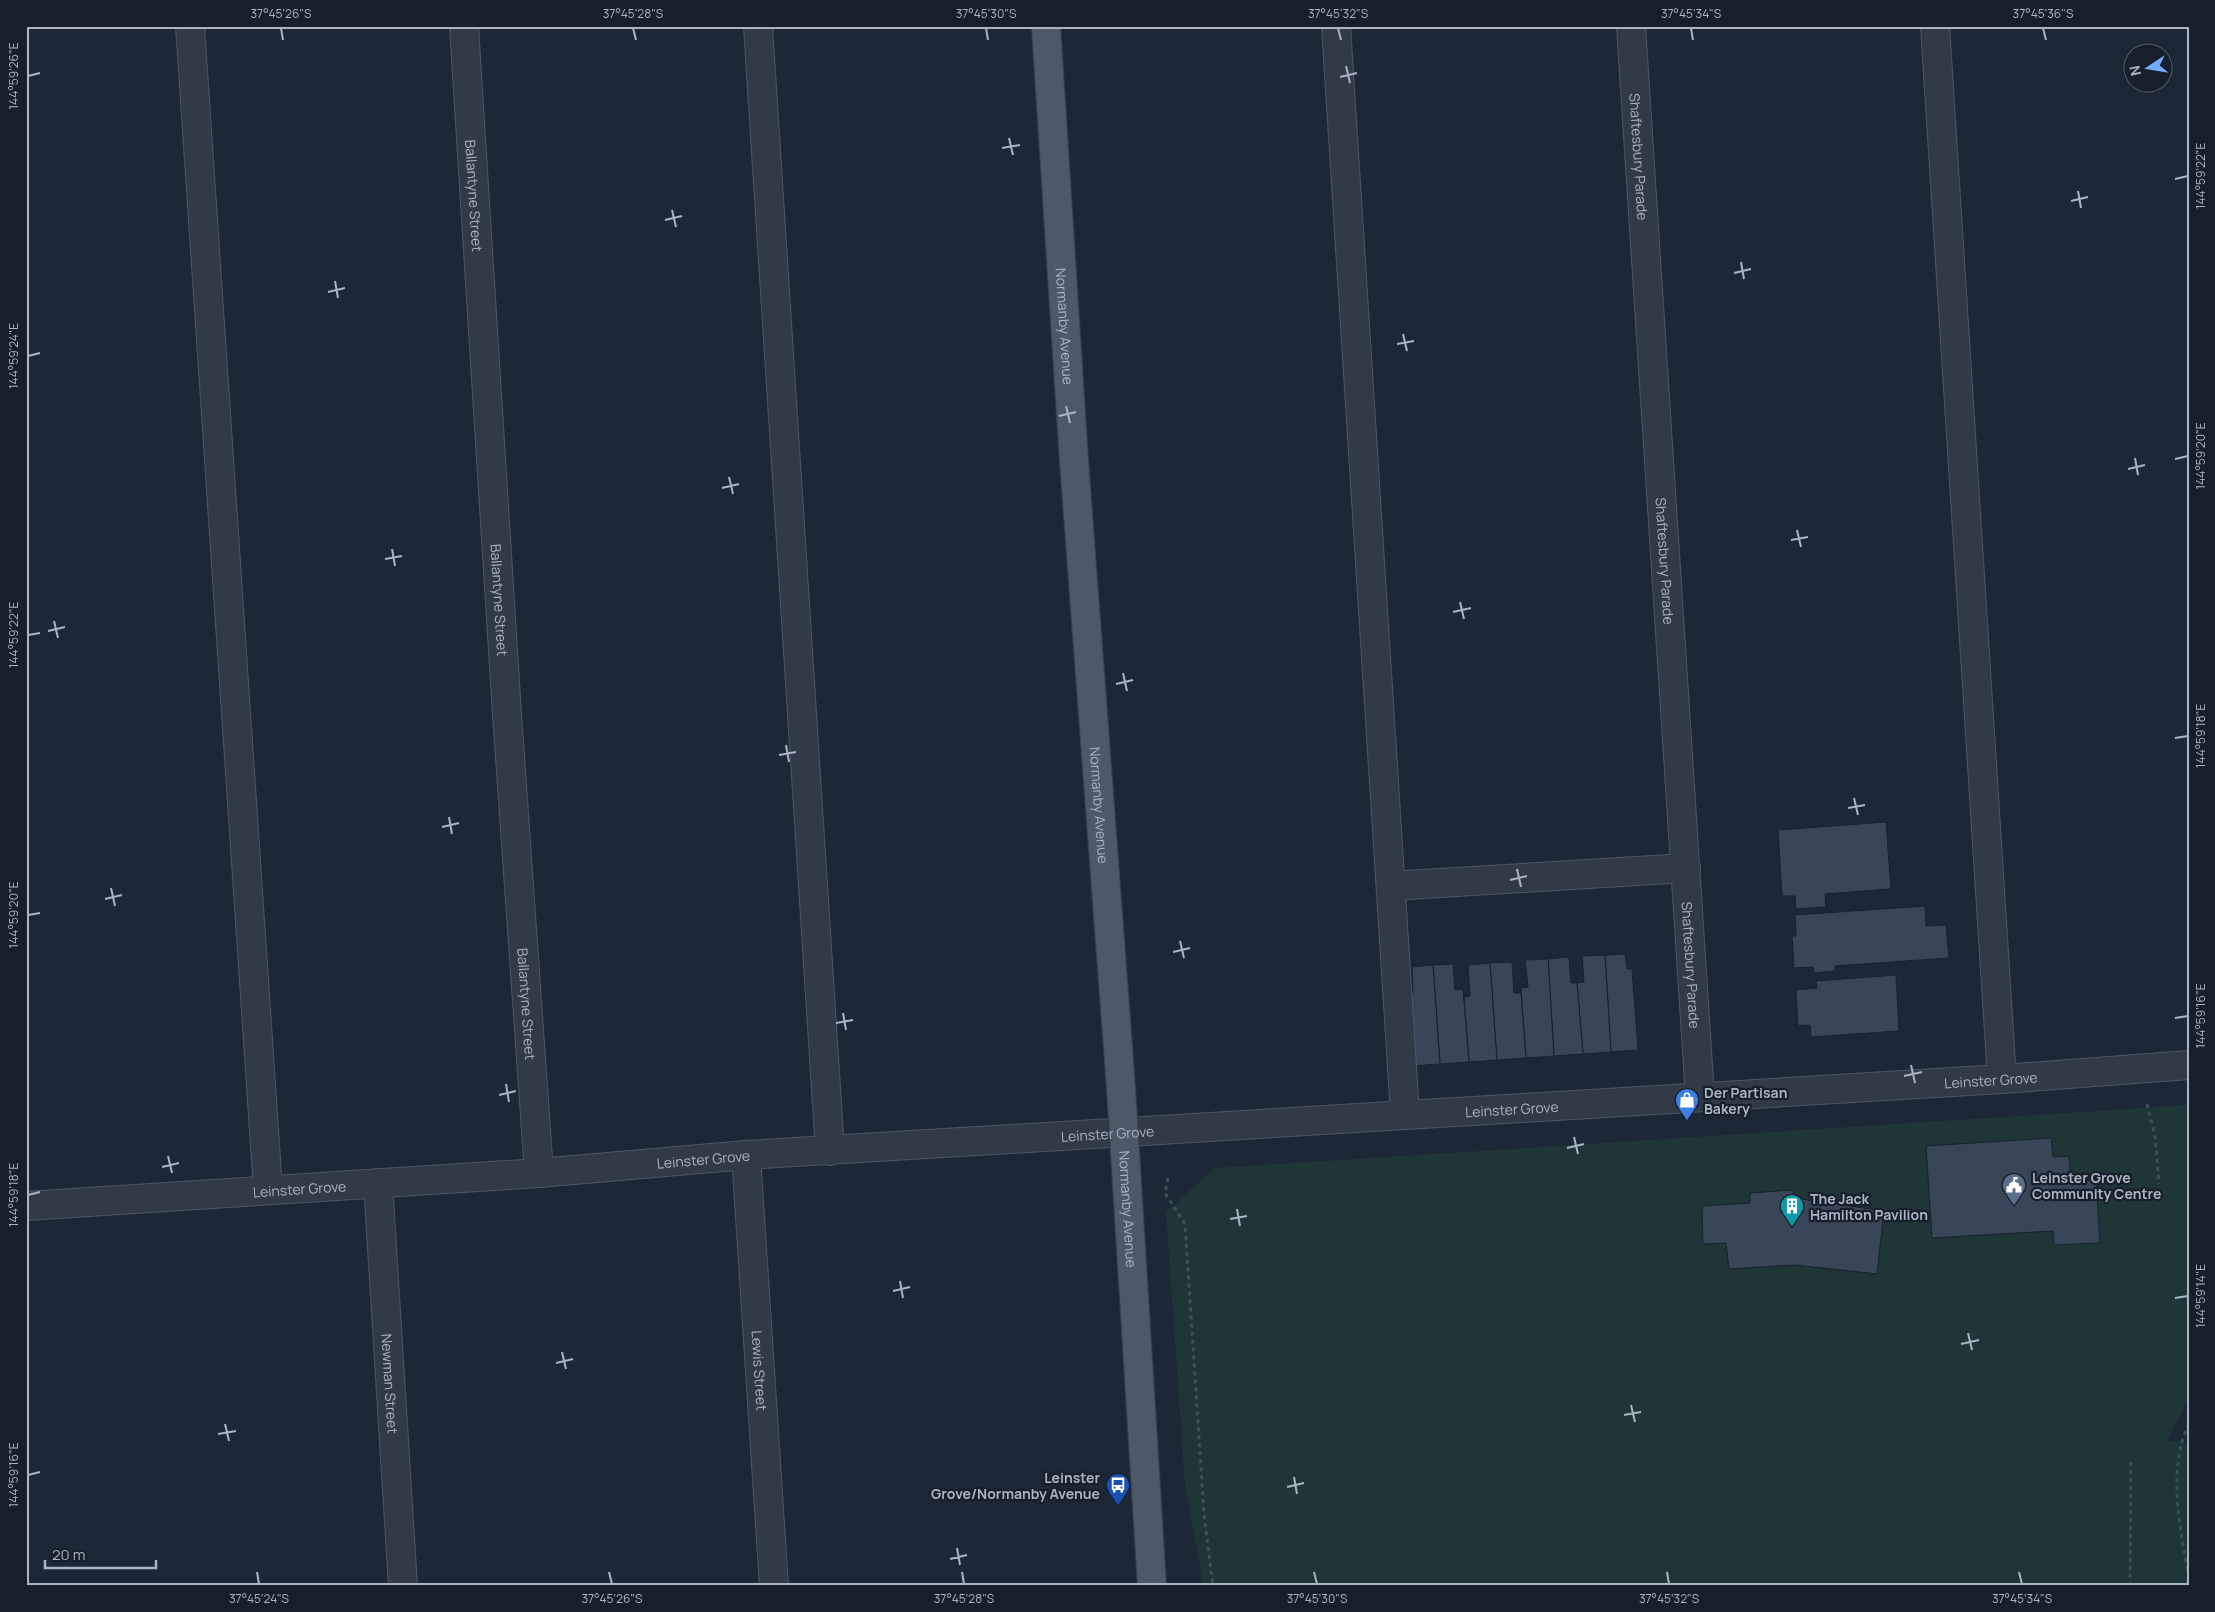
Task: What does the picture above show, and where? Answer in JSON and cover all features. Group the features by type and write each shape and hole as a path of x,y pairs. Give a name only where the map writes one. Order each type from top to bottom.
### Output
{"main road":[{"name":"Normanby Avenue","path":"1046,26 1076,481 1124,1133 1152,1586"}],"street":[{"path":"190,26 268,1190"},
{"name":"Ballantyne Street","path":"464,26 507,724 539,1173"},
{"path":"758,26 830,1151"},
{"path":"1336,26 1406,1114"},
{"name":"Shaftesbury Parade","path":"1632,26 1700,1097"},
{"path":"1935,26 2002,1079"},
{"path":"1391,886 1686,868"},
{"name":"Leinster Grove","path":"26,1206 539,1173 746,1155 2002,1079 2189,1065"},
{"name":"Lewis Street","path":"746,1155 774,1586"},
{"name":"Newman Street","path":"378,1183 404,1586"}],"path":[{"path":"2147,1104 2155,1136 2160,1184"},
{"path":"1168,1178 1165,1193 1185,1224 1204,1514 1213,1586"},
{"path":"2189,1424 2181,1439 2178,1474 2178,1508 2189,1577"},
{"path":"2130,1586 2131,1459"}],"green space":[{"path":"2189,1105 2189,1398 2167,1440 2189,1444 2189,1586 1202,1586 1185,1485 1166,1212 1215,1168"}],"building":[{"path":"1886,822 1891,889 1825,894 1826,907 1796,909 1795,896 1782,896 1778,830"},
{"path":"1925,906 1926,926 1946,925 1949,958 1835,966 1835,971 1814,973 1813,967 1794,968 1792,936 1796,936 1795,915"},
{"path":"1625,954 1627,969 1632,969 1638,1050 1611,1052 1605,955"},
{"path":"1605,955 1611,1052 1583,1054 1577,983 1584,982 1582,956"},
{"path":"1569,957 1571,983 1577,983 1583,1054 1554,1056 1548,959"},
{"path":"1548,959 1554,1056 1526,1058 1521,988 1528,987 1525,960"},
{"path":"1512,962 1514,993 1521,993 1526,1058 1497,1060 1490,963"},
{"path":"1490,963 1497,1060 1469,1062 1464,997 1470,996 1468,965"},
{"path":"1453,964 1455,990 1463,989 1469,1062 1440,1064 1433,965"},
{"path":"1433,965 1440,1064 1413,1066 1407,994 1413,993 1412,967"},
{"path":"1896,975 1899,1031 1811,1037 1810,1025 1798,1026 1796,990 1817,988 1816,981"},
{"name":"Leinster Grove Community Centre","path":"2051,1138 2053,1157 2069,1156 2071,1181 2096,1180 2100,1243 2054,1245 2053,1231 1932,1238 1926,1146"},
{"name":"The Jack Hamilton Pavilion","path":"1793,1190 1794,1198 1884,1211 1877,1274 1795,1265 1729,1269 1726,1243 1703,1244 1702,1206 1750,1203 1750,1193"}],"place":[{"name":"Der Partisan Bakery","path":"1687,1121"},
{"name":"Leinster Grove Community Centre","path":"2014,1206"},
{"name":"The Jack Hamilton Pavilion","path":"1792,1227"},
{"name":"Leinster Grove/Normanby Avenue","path":"1118,1506"}]}
